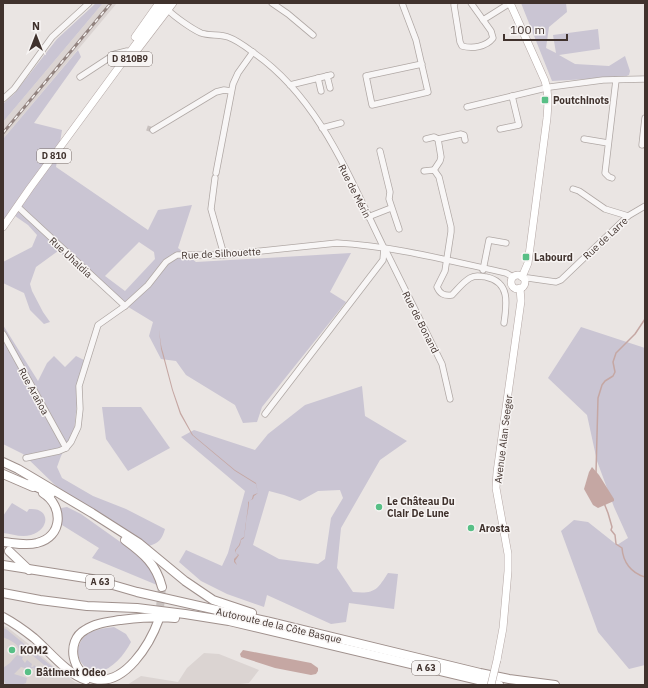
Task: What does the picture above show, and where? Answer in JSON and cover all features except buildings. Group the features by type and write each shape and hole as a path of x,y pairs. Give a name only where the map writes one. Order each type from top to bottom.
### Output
{"highway":[{"path":"3,462 18,469 92,513 139,543 185,581 213,600 261,615 270,622"},
{"path":"3,474 48,492 77,508 129,543 146,557 154,566 164,587 163,576 158,565 129,538"},
{"path":"3,542 29,544 38,543 47,539 54,532 58,522 58,514 55,504 46,495 30,484"},
{"path":"9,551 29,570"},
{"name":"Autoroute de la Côte Basque","path":"3,565 92,579 137,592 270,622 480,673 509,679 555,685"},
{"name":"Autoroute de la Côte Basque","path":"3,592 40,600 79,605 137,608 185,614 229,622 499,685"},
{"path":"3,617 33,638 59,663 83,679 96,683 108,683 130,672 141,660 155,639 160,619 152,637 128,668 103,680 94,679 83,675 76,665 73,655 73,646 77,637 84,630 94,625 154,616 220,623 229,622"}],"main road":[{"path":"120,65 131,42 159,3"},
{"name":"D 810B9","path":"91,106 121,70 167,7 174,3"},
{"path":"510,3 547,87 547,118 528,263 523,278 524,286 516,288 512,285 511,281 513,277 519,275 523,278"},
{"name":"D 810","path":"3,228 120,65 167,7"},
{"name":"Avenue Alan Seeger","path":"491,685 503,628 508,571 508,554 496,488 497,474 521,301 520,288"}],"street":[{"path":"3,98 14,89 52,37 89,3"},
{"path":"272,3 313,35"},
{"path":"402,3 416,40 422,64 428,92 372,105 366,76 422,64"},
{"path":"455,3 454,5 460,42 462,46 471,49 490,42 493,38 491,31 471,3"},
{"path":"483,20 510,3"},
{"name":"Rue de Mérin","path":"167,7 201,33 228,37 253,52 279,73 290,85 312,112 336,152 384,248"},
{"path":"80,77 115,54 127,51"},
{"path":"224,255 211,209 231,91 238,73 253,52"},
{"path":"290,85 329,75 330,88"},
{"path":"318,78 321,91"},
{"path":"467,107 547,87 645,78"},
{"path":"612,178 605,173 616,80"},
{"path":"153,130 216,92 224,90 231,91"},
{"path":"500,129 519,125 512,96"},
{"path":"642,145 645,118"},
{"path":"322,128 341,123"},
{"path":"426,139 461,134 464,135 466,140"},
{"path":"434,170 441,157 438,138"},
{"path":"584,139 608,143"},
{"path":"380,151 390,192 389,199 391,208 399,229"},
{"path":"424,171 434,170"},
{"path":"434,170 440,177 451,227 445,271 437,287 439,292 446,296 452,295 472,277 483,276 491,278 500,285 506,294 507,304 504,322"},
{"path":"573,189 579,191 604,209 628,216"},
{"name":"Rue de Larre","path":"523,278 556,282 561,280 628,216 645,206"},
{"name":"Rue Uhaldia","path":"18,207 125,306"},
{"path":"368,217 391,208"},
{"path":"483,276 483,268 489,240 506,243"},
{"name":"Rue de Silhouette","path":"66,448 71,442 78,427 80,408 79,386 98,325 125,306 148,285 166,262 177,255 224,255 338,243 356,244 384,248 506,272 513,277"},
{"path":"265,414 383,260 384,248"},
{"name":"Rue de Bonand","path":"384,248 442,364 450,399"},
{"name":"Rue Arañoa","path":"3,334 66,448"},
{"path":"26,458 59,451 66,448"}],"shaded area":[{"path":"96,3 103,3 3,122 3,104 14,94 57,39"},
{"path":"103,3 117,3 3,139 3,122"},
{"path":"521,3 566,3 567,12 549,27 546,48 556,53 553,35 598,29 600,49 559,55 575,64 609,66 625,56 630,71 629,75 624,77 552,81"},
{"path":"78,50 81,57 34,123 62,130 56,167 148,230 158,210 192,205 178,248 196,262 351,253 330,292 346,302 262,407 257,422 243,423 235,405 186,375 176,361 161,359 149,336 153,322 125,305 58,251 36,267 30,284 43,312 50,322 44,324 30,310 24,293 3,283 3,262 32,247 37,235 28,225 15,216 3,232 3,139","holes":["139,242 154,252 155,259 125,291 105,276"]},
{"path":"3,325 38,381 47,363 54,356 65,367 76,356 84,360 79,384 74,431 57,467 62,478 93,496 126,509 165,529 158,542 149,546 110,519 57,487 23,454 3,444"},
{"path":"581,327 645,348 645,665 629,669 598,632 561,531 574,520 588,522 617,545 628,538 614,507 597,461 587,415 548,378"},
{"path":"159,330 173,390 181,413 193,435 235,470 256,483 258,493 256,484 235,471 192,435 180,414 172,390 161,349"},
{"path":"362,386 365,416 407,441 380,460 341,528 337,568 353,592 375,590 388,573 398,574 394,609 349,603 346,622 331,624 267,595 264,607 227,594 201,581 179,562 186,550 222,566 228,553 245,491 181,437 194,430 255,450 268,434 305,405","holes":["340,490 343,498 331,518 325,559 318,564 279,559 253,545 269,491 300,501 318,491"]},
{"path":"102,407 141,407 170,448 128,471 106,439"},
{"path":"592,467 599,475 614,499 614,501 598,508 593,505 584,489"},
{"path":"249,501 244,538 241,540 236,553 235,550 241,539 244,537 248,502"},
{"path":"12,503 27,512 29,509 36,509 41,512 45,519 45,524 42,529 27,536 3,533 3,516"},
{"path":"67,507 81,514 126,546 146,563 155,578 157,585 92,558 99,548 62,525 61,508"},
{"path":"236,553 239,555 235,561 237,565 234,562 234,559 238,555"},
{"path":"3,626 7,627 52,665 75,682 84,685 3,685"},
{"path":"114,627 126,634 131,642 125,652 113,665 98,672 90,671 83,665 79,658 78,650 80,642 89,633"},
{"path":"3,628 60,673 54,676 50,670 31,654 28,656 19,651 16,644 3,637"},
{"path":"243,650 311,663 318,668 318,671 316,674 311,675 275,668 241,657 240,654"},
{"path":"204,653 219,654 259,670 249,683 231,685 127,685 141,676 178,682 187,668"},
{"path":"17,655 23,657 22,659 25,663 27,660 32,664 31,667 34,665 41,672 40,673 34,668 28,669 21,667 14,674 27,678 26,683 21,685 6,685 3,679 3,668"}],"waterway":[{"path":"596,473 598,398 602,385 613,376 615,372 613,362 616,353 635,334 645,319"},
{"path":"604,503 612,527 611,530 615,535 616,544 622,548 624,558 632,570 645,577"}],"tunnel":[{"path":"147,128 153,130"},
{"path":"159,618 162,587"}],"railway":[{"path":"3,133 111,3"}],"place":[{"name":"Poutchinots","path":"545,100"},
{"name":"Labourd","path":"526,257"},
{"name":"Le Château Du Clair De Lune","path":"379,507"},
{"name":"Arosta","path":"471,528"},
{"name":"KOM2","path":"12,650"},
{"name":"Bâtiment Odeo","path":"28,672"}]}
